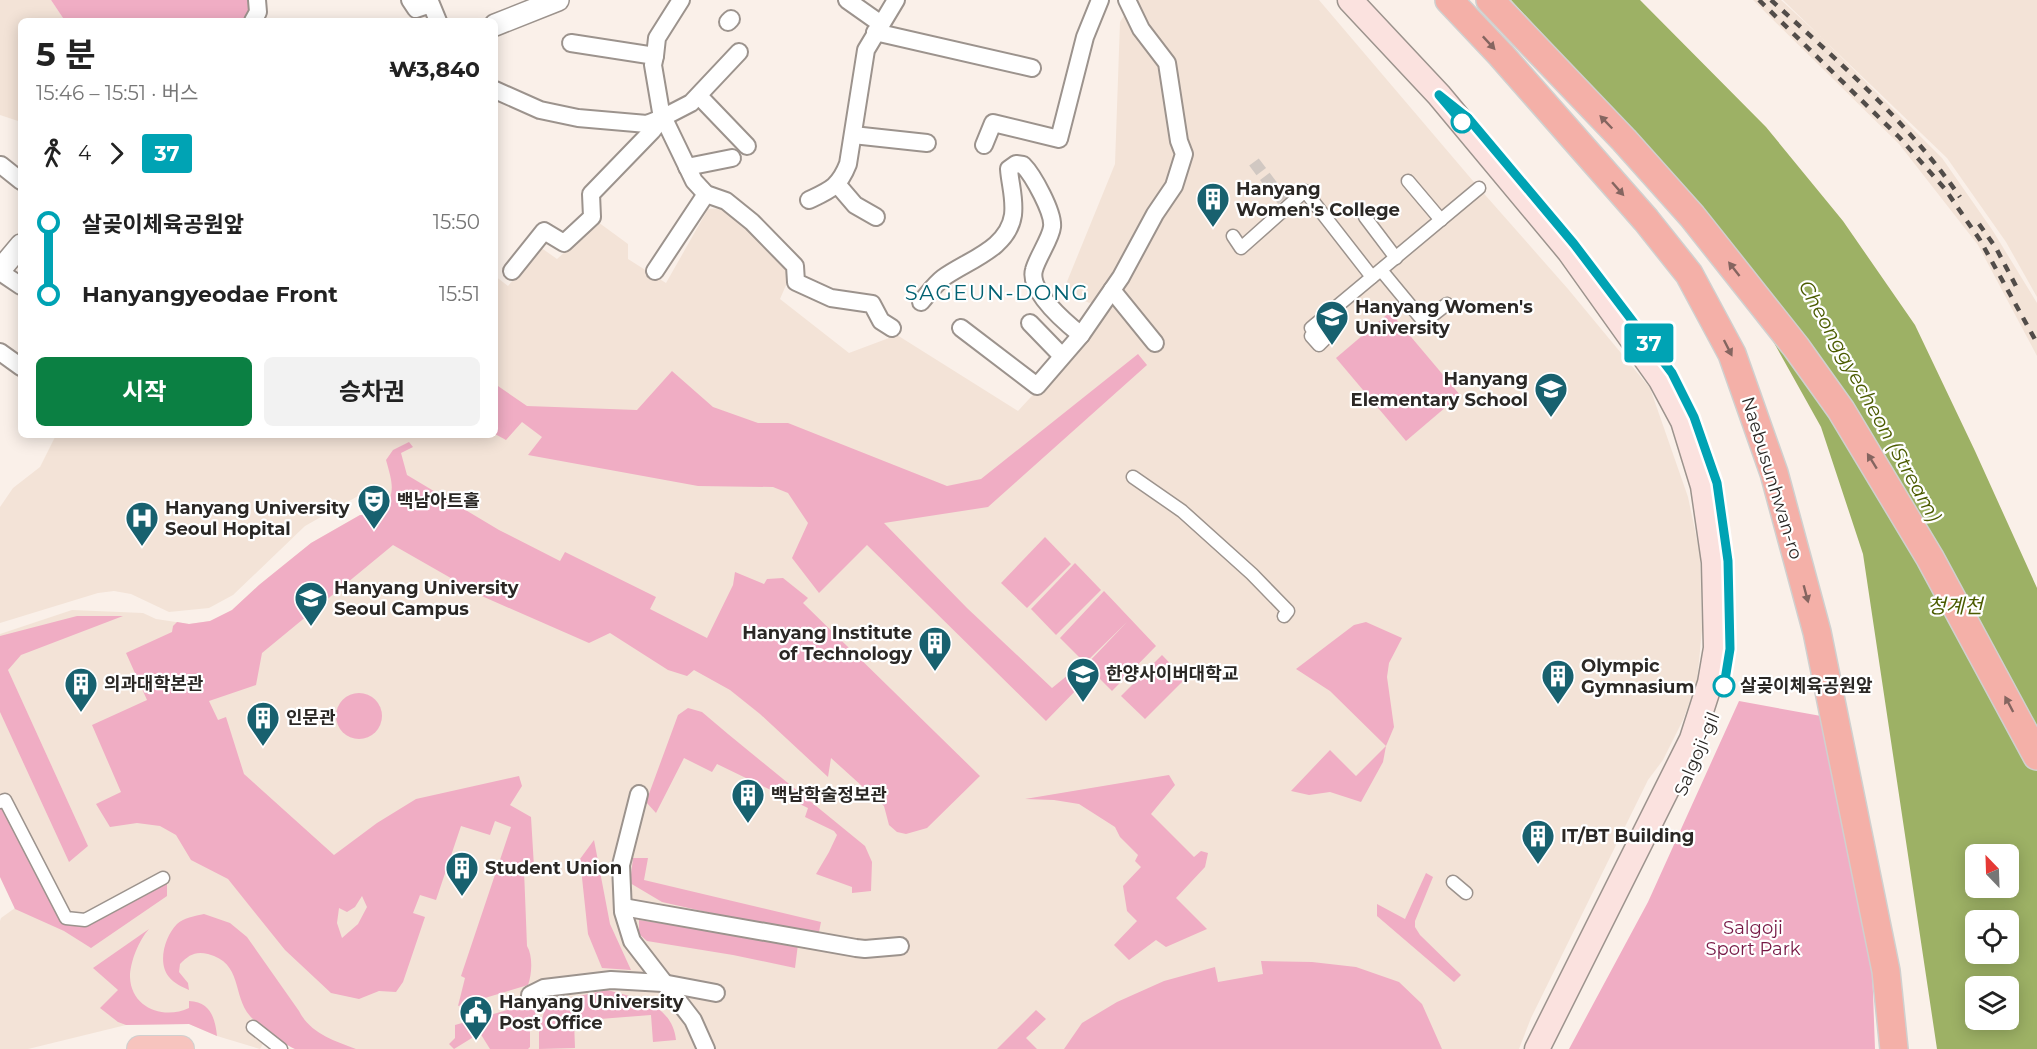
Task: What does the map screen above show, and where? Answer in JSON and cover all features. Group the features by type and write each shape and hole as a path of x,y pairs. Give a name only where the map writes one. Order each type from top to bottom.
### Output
{"highway":[{"name":"Naebusunhwan-ro","path":"1449,0 1501,55 1646,220 1689,274 1732,354 1774,473 1816,632 1886,971 1894,1049"},
{"path":"1490,0 1624,140 1706,232 1772,315 1821,382 1841,410 1930,558 2037,756"}],"main road":[{"name":"Salgoji-gil","path":"1350,0 1439,95 1569,251 1661,380 1683,421 1703,486 1714,562 1716,648 1710,683 1692,739 1537,1049"},
{"name":"Salgoji-gil","path":"1439,95 1468,118 1574,244 1672,373 1694,417 1717,483 1728,561 1730,649 1724,686 1705,744 1552,1049"},
{"path":"140,1049 181,1049"}],"street":[{"path":"255,18 258,12 257,0"},
{"path":"410,0 416,9 431,4 437,18"},
{"path":"498,24 558,0"},
{"path":"681,0 657,38 653,64 662,118 668,125 694,182 706,194 726,201 752,222 795,266 796,282 831,298 872,304 881,321 892,328"},
{"path":"847,0 878,28 1032,68"},
{"path":"809,200 831,189 842,180 848,164 866,50 896,0"},
{"path":"984,145 993,123 1059,139 1085,37 1100,0"},
{"path":"961,328 1037,386 1081,334 1112,290 1155,214 1174,186 1184,154 1179,141 1167,63 1141,28 1127,0"},
{"path":"571,43 654,56"},
{"path":"498,91 540,110 578,118 647,124 692,103 739,52"},
{"path":"699,96 747,146"},
{"path":"512,271 544,231 564,243 592,218 591,194 662,118"},
{"path":"853,135 927,143"},
{"path":"687,167 732,158"},
{"path":"921,302 941,279 994,247 1006,234 1013,218 1014,204 1009,169 1016,164 1023,165 1030,173 1048,209 1052,227 1033,272 1036,288 1062,320 1081,334"},
{"path":"1,165 18,179"},
{"path":"1408,181 1441,220"},
{"path":"837,184 855,205 876,218"},
{"path":"1313,330 1479,188"},
{"path":"1233,236 1241,248 1305,191 1376,274 1424,322 1447,304"},
{"path":"655,271 706,194"},
{"path":"1365,217 1396,258"},
{"path":"18,249 0,271 18,283"},
{"path":"1112,290 1155,343"},
{"path":"1030,323 1062,355"},
{"path":"0,352 18,365"},
{"path":"1133,477 1182,511 1252,573 1288,611 1284,616"},
{"path":"639,794 621,865 623,907 632,941 644,948 663,983 693,1020 706,1049"},
{"path":"0,802 5,800 66,918 85,920 163,878"},
{"path":"1453,882 1466,893"},
{"path":"623,907 865,949 900,946"},
{"path":"530,995 544,988 611,980 663,983 716,993"},
{"path":"253,1027 281,1049"}],"shaded area":[{"path":"0,0 51,0 63,18 18,18 18,121 0,115"},
{"name":"Hanyang University Seoul Campus","path":"1128,0 1319,0 1568,289 1650,388 1688,497 1700,554 1702,630 1697,682 1683,720 1663,760 1648,780 1531,1018 1519,1049 296,1049 270,1032 260,1049 217,1036 189,1024 126,1025 28,1049 0,1049 0,921 15,908 0,877 0,634 72,610 143,613 156,619 189,624 210,621 232,610 311,543 360,515 381,515 391,500 529,583 374,487 305,526 233,595 209,608 169,612 131,594 114,591 98,593 0,623 0,507 13,488 40,467 54,438 498,438 498,278 508,286 540,247 557,259 598,222 628,244 628,259 666,283 708,209 725,208 793,269 780,299 849,353 897,335 1018,411 1085,338 1112,296 1089,303 1064,289 1115,164 1120,22 1129,8"},
{"path":"1753,0 1781,0 1942,158 1993,231 2037,303 2037,356 1978,245 1899,144"},
{"path":"1783,0 2037,0 2037,297 2006,242 1947,158"}],"green space":[{"path":"51,0 264,0 264,18 63,18"},
{"path":"1390,312 1460,395 1406,441 1336,358"},
{"path":"1138,354 1147,365 988,507 884,523 967,608 1052,688 1068,675 1082,684 1046,721 867,545 819,593 792,558 808,523 788,493 773,487 698,486 528,455 542,437 522,422 506,440 498,436 498,386 527,406 637,410 672,371 713,407 758,423 788,423 947,486 981,479"},
{"path":"409,442 413,447 401,453 407,475 499,530 560,561 565,552 656,597 650,609 707,638 733,585 735,572 764,584 767,579 783,578 808,598 803,603 980,776 927,828 906,834 897,832 889,825 884,806 831,758 828,777 760,714 730,690 694,670 687,676 668,670 610,633 589,643 484,597 393,545 262,653 256,685 209,701 218,720 226,717 244,774 334,855 377,823 416,799 519,776 522,786 510,805 531,817 534,867 524,870 527,946 531,960 530,976 528,985 458,1006 465,978 461,976 511,827 495,821 490,835 461,826 436,900 420,895 413,913 425,917 403,982 396,992 379,991 359,999 331,993 285,950 228,879 191,860 176,835 160,826 137,823 110,827 96,804 121,792 92,725 147,700 126,653 172,632 177,622 189,624 210,621 232,610 311,543 360,515 381,515 391,494 392,488 386,460 393,450","holes":["362,896 367,907 358,924 342,938 337,923 339,908 347,912 355,907"]},
{"path":"1045,537 1071,564 1027,608 1001,583"},
{"path":"1075,563 1101,590 1056,635 1031,609"},
{"path":"1104,591 1156,646 1112,691 1086,665 1127,622 1085,663 1060,638"},
{"path":"77,616 123,616 21,655 8,670 88,846 69,862 0,712 0,636"},
{"path":"1366,622 1402,638 1389,663 1387,677 1394,727 1386,746 1330,691 1296,669 1354,625"},
{"path":"1162,655 1185,679 1145,719 1121,696"},
{"path":"359,693 375,700 382,716 375,732 359,739 343,732 336,716 343,700"},
{"name":"Salgoji Sport Park","path":"1739,701 1821,716 1872,965 1875,1049 1569,1049 1648,902"},
{"path":"688,708 702,712 865,846 872,862 871,891 852,893 852,887 816,874 837,835 834,831 805,817 808,808 717,764 712,772 684,758 656,813 646,802 678,715"},
{"path":"1386,746 1383,762 1361,802 1330,792 1309,795 1291,791 1330,750 1356,776"},
{"path":"1169,775 1175,785 1151,814 1194,857 1201,851 1208,853 1205,867 1176,898 1207,929 1166,947 1156,940 1129,960 1114,945 1137,921 1127,911 1123,886 1141,867 1135,861 1138,855 1120,837 1115,827 1079,804 1025,799"},
{"path":"0,802 74,919 163,878 167,884 167,896 91,948 64,931 15,909 0,877"},
{"path":"594,840 610,924 631,970 602,968 588,934 580,859"},
{"path":"633,858 648,858 644,880 821,922 818,937 662,902 630,883"},
{"path":"1426,873 1433,877 1415,921 1415,927 1420,935 1461,975 1454,982 1377,916 1377,904 1405,919"},
{"path":"204,914 230,923 247,937 304,1019 316,1031 356,1049 295,1049 285,1043 250,1016 244,1008 232,972 219,958 208,954 192,954 180,964 179,972 188,983 189,990 171,979 165,971 163,957 169,935 180,922"},
{"path":"639,920 798,944 795,968 647,941 639,934"},
{"path":"149,929 133,958 130,977 136,997 150,1009 169,1013 189,1008 189,1001 202,1004 213,1017 217,1036 189,1024 126,1025 118,1022 100,1008 118,990 93,968"},
{"path":"1261,961 1312,962 1356,967 1399,982 1422,1004 1442,1049 1064,1049 1082,1023 1117,1002 1164,981 1215,967 1218,982 1263,974"},
{"path":"607,990 641,1000 660,1010 668,1018 676,1040 653,1042 651,1015 574,1021 575,1048 539,1049 539,1030 546,1005"},
{"path":"539,1001 530,1032 528,1049 490,1049 480,1033 454,1049 449,1044 455,1038 455,1025"},
{"path":"1036,1010 1046,1019 1026,1038 1037,1049 997,1049"}],"water":[{"name":"청계천","path":"1511,0 1640,0 1766,127 1843,221 1915,325 2037,588 2037,1049 1937,1049 1863,554 1821,427 1691,194"}],"tunnel":[{"path":"1254,162 1288,207"}],"railway":[{"path":"1759,0 1899,137 1945,189 1980,240 2037,343"},
{"path":"1771,0 1847,69 1895,118 1918,143 1960,197"},
{"path":"1979,224 1996,248 2016,286"}],"bus line":[{"name":"37","path":"1462,122 1439,95 1468,118 1574,244 1672,373 1694,417 1717,483 1728,561 1730,649 1724,686"}],"place":[{"name":"Hanyang Women's College","path":"1213,228"},
{"name":"Hanyang Women's University","path":"1332,346"},
{"name":"Hanyang Elementary School","path":"1551,418"},
{"name":"백남아트홀","path":"374,530"},
{"name":"Hanyang University Seoul Hopital","path":"142,547"},
{"name":"Hanyang University Seoul Campus","path":"311,627"},
{"name":"Hanyang Institute of Technology","path":"935,672"},
{"name":"살곶이체육공원앞","path":"1724,686"},
{"name":"한양사이버대학교","path":"1083,703"},
{"name":"Olympic Gymnasium","path":"1558,705"},
{"name":"의과대학본관","path":"81,713"},
{"name":"인문관","path":"263,747"},
{"name":"백남학술정보관","path":"748,824"},
{"name":"IT/BT Building","path":"1538,865"},
{"name":"Student Union","path":"462,897"},
{"name":"Hanyang University Post Office","path":"476,1041"}],"district":[{"name":"SAGEUN-DONG","path":"997,293"}],"water label":[{"name":"Cheonggyecheon (Stream)","path":"1870,401"}]}
